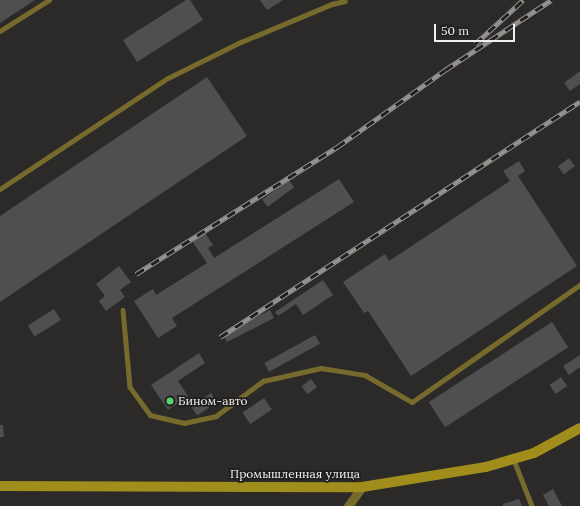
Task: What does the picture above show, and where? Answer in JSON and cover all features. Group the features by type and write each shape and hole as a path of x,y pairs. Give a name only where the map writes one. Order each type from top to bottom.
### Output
{"main road":[{"name":"Промышленная улица","path":"0,486 362,487 486,468 534,454 580,428"}],"street":[{"path":"348,506 362,487"}],"lane":[{"path":"0,31 49,0"},
{"path":"0,189 168,78 241,42 332,4 345,1"},
{"path":"123,310 130,387 150,415 184,423 216,416 263,381 321,368 366,375 412,402 580,285"},
{"path":"514,460 532,506"}],"building":[{"path":"0,0 35,0 0,23"},
{"path":"186,0 190,0 203,20 137,62 123,40"},
{"path":"260,0 283,0 267,10"},
{"path":"580,71 580,84 570,91 564,83"},
{"path":"207,77 247,136 0,302 0,216"},
{"path":"569,158 575,166 564,174 558,166"},
{"path":"519,161 525,171 518,176 577,266 411,376 368,311 364,313 343,282 385,254 389,261 510,181 503,171"},
{"path":"339,179 354,202 172,318 177,326 158,338 134,301 153,289 156,295 207,263 192,241 205,233 213,245 208,248 214,258"},
{"path":"289,180 294,187 268,207 262,199"},
{"path":"119,266 131,282 120,290 125,297 106,311 99,301 105,296 96,284"},
{"path":"323,280 333,295 303,315 296,304 278,316 275,312"},
{"path":"54,309 61,320 35,336 28,325"},
{"path":"270,310 274,318 227,342 223,334"},
{"path":"552,322 568,347 445,427 429,402"},
{"path":"315,335 320,344 269,372 264,363"},
{"path":"199,353 205,363 178,381 188,396 168,410 151,385"},
{"path":"580,355 580,367 569,375 563,366"},
{"path":"561,377 567,386 556,394 549,385"},
{"path":"311,379 317,387 307,394 301,386"},
{"path":"211,393 217,402 197,416 191,406"},
{"path":"264,398 272,410 250,424 242,413"},
{"path":"0,425 3,425 4,437 0,437"},
{"path":"553,489 562,506 549,506 543,495"},
{"path":"519,499 522,506 503,506 503,504"}],"railway":[{"path":"475,44 523,0"},
{"path":"136,274 337,147 445,70 551,0"},
{"path":"220,337 580,101"}],"place":[{"name":"Бином-авто","path":"170,401"}]}
